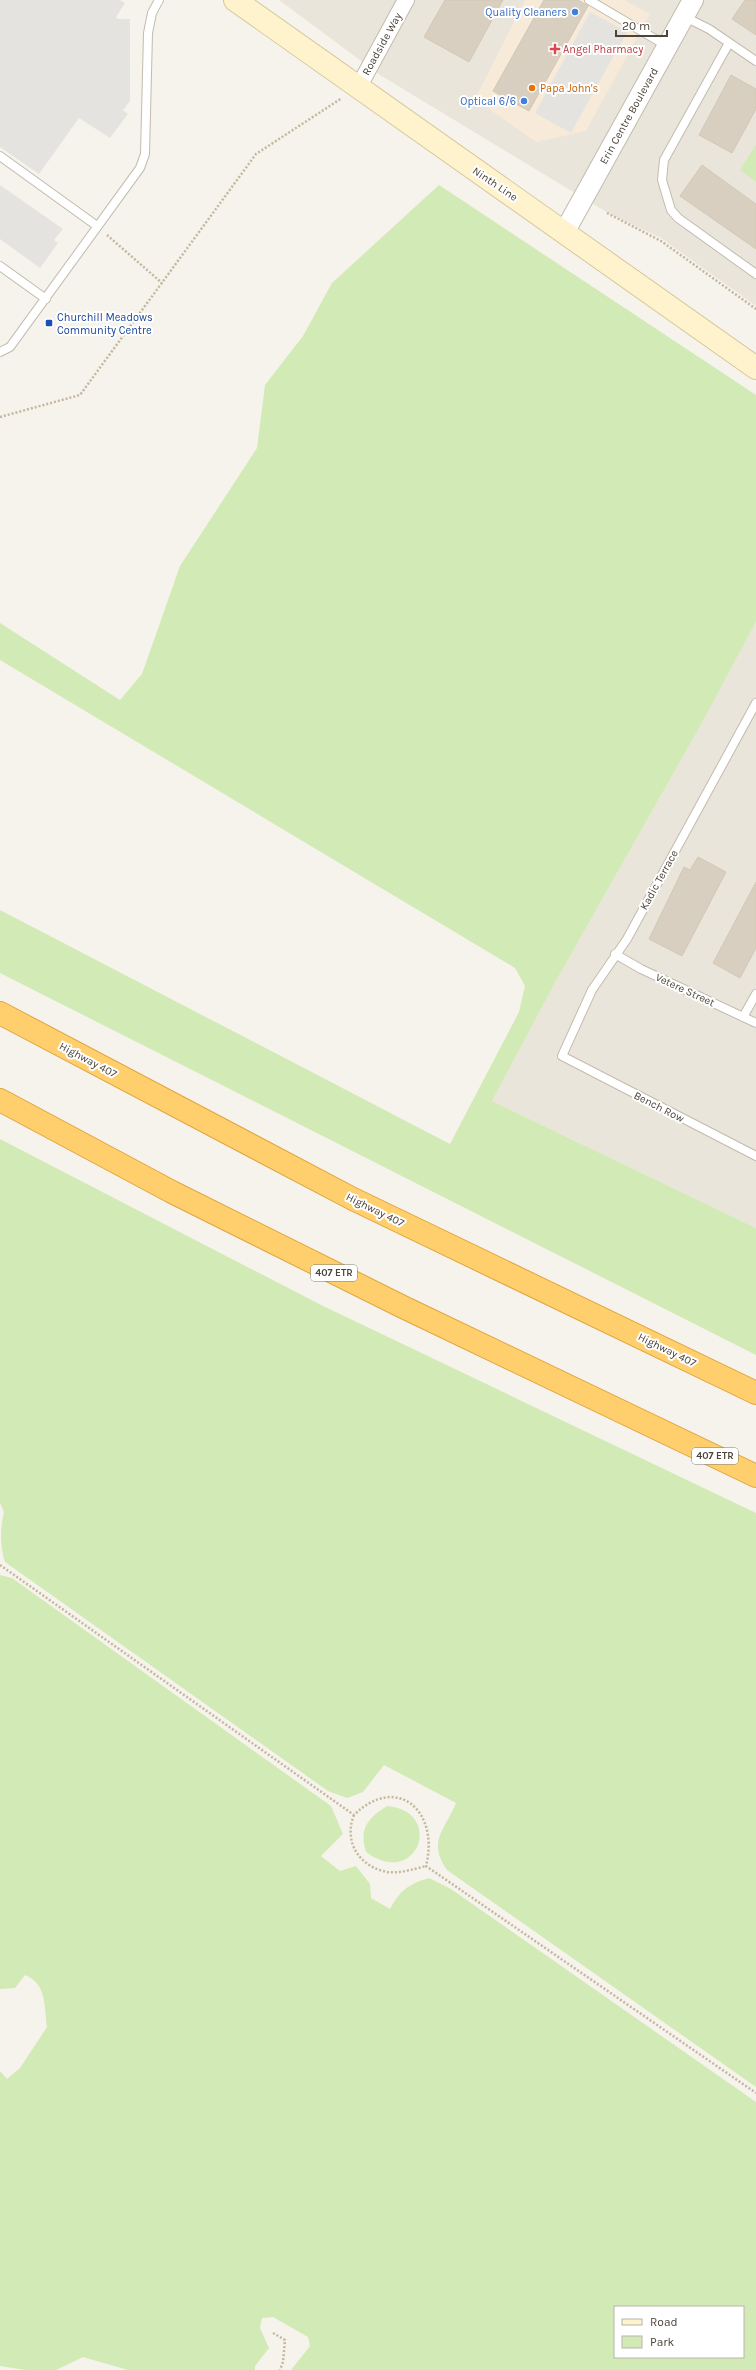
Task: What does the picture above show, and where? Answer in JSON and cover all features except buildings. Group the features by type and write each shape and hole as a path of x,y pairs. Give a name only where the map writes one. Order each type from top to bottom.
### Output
{"highway":[{"name":"Highway 407","path":"0,1013 353,1199 756,1394"},
{"name":"407 ETR","path":"0,1100 172,1192 403,1308 756,1476"}],"main road":[{"name":"Ninth Line","path":"235,0 358,88 565,231 756,368"}],"street":[{"name":"Roadside Way","path":"358,88 406,0"},
{"name":"Erin Centre Boulevard","path":"565,231 688,8"}],"lane":[{"path":"0,352 10,348 140,168 145,154 148,34 152,13 159,0"},
{"path":"589,0 668,46"},
{"path":"688,8 729,43 756,60"},
{"path":"729,43 664,160 662,180 667,202 678,218 756,274"},
{"path":"0,156 97,226"},
{"path":"0,266 46,299"},
{"name":"Kadic Terrace","path":"562,1056 592,990 615,954 627,939 756,703"},
{"name":"Vetere Street","path":"615,954 641,969 756,1023"},
{"path":"743,1017 756,994"},
{"name":"Bench Row","path":"562,1056 756,1156"}],"path":[{"path":"0,417 80,395 256,154 358,88"},
{"path":"607,212 661,241 756,308"},
{"path":"97,226 162,283"},
{"path":"0,1565 354,1815"},
{"path":"382,1799 399,1799 414,1805 425,1818 429,1836 429,1854 426,1866 408,1871 384,1871 366,1862 352,1848 350,1829 354,1815 365,1804 382,1799"},
{"path":"426,1866 756,2093"},
{"path":"273,2333 285,2340 283,2362 280,2370"}],"shaded area":[{"path":"0,0 120,0 125,3 116,17 118,19 130,19 130,101 123,110 128,114 110,138 79,118 39,174 0,147"},
{"path":"279,0 756,0 756,306 661,238 608,213 380,75"},
{"path":"525,0 624,0 650,14 586,131 536,142 475,99"},
{"path":"590,12 627,32 571,133 535,113"},
{"path":"0,185 63,229 54,240 58,243 40,268 0,239"},
{"path":"756,622 756,1228 492,1101 556,981 703,721"}],"green space":[{"path":"756,144 756,182 740,170"},
{"path":"439,185 756,395 756,622 703,721 556,981 492,1101 756,1228 756,1355 0,973 0,910 450,1144 519,1012 525,986 515,968 0,660 0,623 120,700 142,674 180,566 257,448 265,385 303,336 332,283"},
{"path":"0,1139 321,1305 756,1513 756,2087 447,1870 438,1851 438,1843 443,1828 456,1803 384,1765 363,1792 347,1798 328,1791 5,1562 1,1538 4,1512 0,1503"},
{"path":"0,1575 12,1578 331,1806 343,1834 321,1856 340,1871 356,1866 370,1884 371,1898 390,1909 397,1897 405,1889 415,1883 429,1878 451,1889 756,2102 756,2370 291,2370 310,2346 308,2337 273,2317 262,2318 260,2328 269,2348 255,2366 255,2370 128,2370 83,2357 56,2370 26,2370 0,2366 0,2071 7,2079 20,2068 47,2027 45,2004 41,1990 37,1984 25,1975 15,1988 0,1989"},
{"path":"387,1806 405,1811 416,1821 420,1833 418,1845 411,1855 399,1862 384,1861 366,1852 364,1844 364,1830 366,1825 374,1815"}],"place":[{"name":"Quality Cleaners","path":"575,12"},
{"name":"Angel Pharmacy","path":"555,49"},
{"name":"Papa John's","path":"532,88"},
{"name":"Optical 6/6","path":"524,101"},
{"name":"Churchill Meadows Community Centre","path":"49,323"}]}
